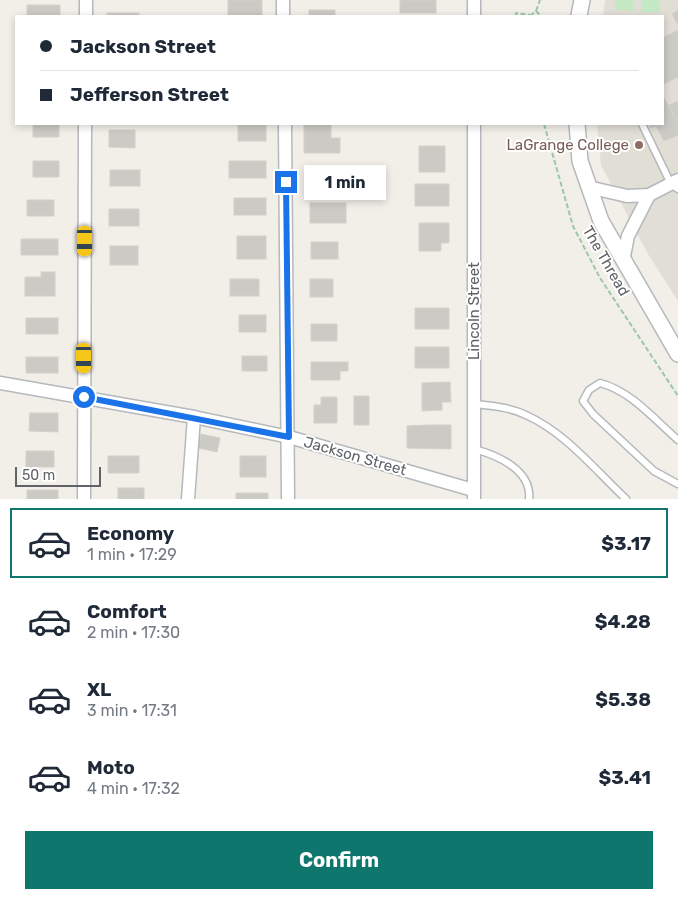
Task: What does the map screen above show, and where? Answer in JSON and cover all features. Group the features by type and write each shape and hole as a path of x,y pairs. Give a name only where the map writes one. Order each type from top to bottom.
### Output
{"street":[{"path":"86,0 86,15"},
{"path":"283,0 283,15"},
{"path":"474,0 474,15"},
{"path":"579,15 582,0"},
{"path":"84,499 85,125"},
{"path":"285,125 288,499"},
{"name":"Lincoln Street","path":"473,494 474,125"},
{"path":"577,125 580,161 601,221 678,354"},
{"path":"588,187 628,196 649,195 676,184"},
{"path":"623,261 628,236 649,195"},
{"name":"Jackson Street","path":"0,383 194,417 289,437 473,494"},
{"path":"188,499 194,417"}],"lane":[{"path":"643,125 676,184"},
{"path":"677,482 654,471 592,414 583,401 590,390 600,383 615,387 631,398 678,440"},
{"path":"474,404 526,414 561,437 626,499"},
{"path":"474,449 505,460 514,467 525,480 530,491 529,499"}],"path":[{"path":"531,15 536,11 540,0"},
{"path":"536,11 540,15"},
{"name":"The Thread","path":"544,125 573,226 600,278 678,396"}],"shaded area":[{"name":"LaGrange College","path":"605,0 678,0 678,301 648,254 601,165 597,125 664,125 664,15 603,15"}],"green space":[{"path":"615,0 634,0 634,11 615,10"},
{"path":"641,0 660,0 660,12 641,12"}],"building":[{"path":"228,0 262,0 262,15 228,15"},
{"path":"400,0 436,0 436,13 400,13"},
{"path":"27,5 60,5 60,15 27,15"},
{"path":"309,10 335,10 335,15 309,15"},
{"path":"678,10 678,25 672,14"},
{"path":"107,13 139,13 139,15 107,15"},
{"path":"678,30 678,77 664,84 664,37"},
{"path":"664,98 678,123 678,135 664,141 656,126 651,128 650,125 664,125"},
{"path":"678,101 678,123 669,105"},
{"path":"33,125 59,125 59,137 33,137"},
{"path":"238,125 266,125 266,141 238,141"},
{"path":"304,125 331,125 331,138 340,138 340,153 304,153"},
{"path":"109,130 135,130 135,148 109,147"},
{"path":"419,146 445,146 445,172 419,172"},
{"path":"33,161 59,161 59,177 33,177"},
{"path":"229,161 266,161 266,178 229,178"},
{"path":"310,167 342,167 342,187 310,187"},
{"path":"110,170 140,170 140,186 110,186"},
{"path":"415,184 449,184 449,206 415,206"},
{"path":"234,198 266,198 266,215 234,215"},
{"path":"27,200 54,200 54,216 27,216"},
{"path":"310,203 346,203 346,223 310,223"},
{"path":"109,209 139,209 139,226 109,226"},
{"path":"419,223 449,223 449,243 441,243 441,251 419,251"},
{"path":"237,236 266,236 266,259 237,259"},
{"path":"21,239 58,239 58,255 21,255"},
{"path":"311,242 338,242 338,259 311,259"},
{"path":"110,246 138,246 138,265 110,265"},
{"path":"41,272 55,272 55,296 25,296 25,277 41,277"},
{"path":"230,279 259,279 259,296 230,296"},
{"path":"310,279 333,279 333,297 310,297"},
{"path":"415,308 449,308 449,329 415,329"},
{"path":"239,315 266,315 266,332 239,332"},
{"path":"26,318 58,318 58,334 26,334"},
{"path":"311,324 337,324 337,341 311,341"},
{"path":"415,347 449,347 449,368 415,368"},
{"path":"242,356 267,356 267,371 242,371"},
{"path":"26,357 58,357 58,373 26,373"},
{"path":"311,362 348,362 348,371 340,371 340,380 311,380"},
{"path":"450,382 451,402 442,402 442,410 422,411 422,383"},
{"path":"354,396 369,396 369,425 354,425"},
{"path":"321,397 337,397 337,423 314,423 314,405 321,405"},
{"path":"30,413 58,413 58,432 29,431"},
{"path":"451,425 451,449 407,448 407,426"},
{"path":"201,434 220,438 217,452 198,448"},
{"path":"26,451 54,451 54,467 26,467"},
{"path":"108,456 139,456 139,473 108,473"},
{"path":"240,456 266,456 266,477 240,477"},
{"path":"118,488 144,488 144,499 118,499"},
{"path":"27,490 58,490 58,499 27,499"},
{"path":"236,493 268,493 268,499 236,499"}],"place":[{"name":"LaGrange College","path":"639,145"}],"route":[{"path":"84,397 289,437 286,182"}]}
